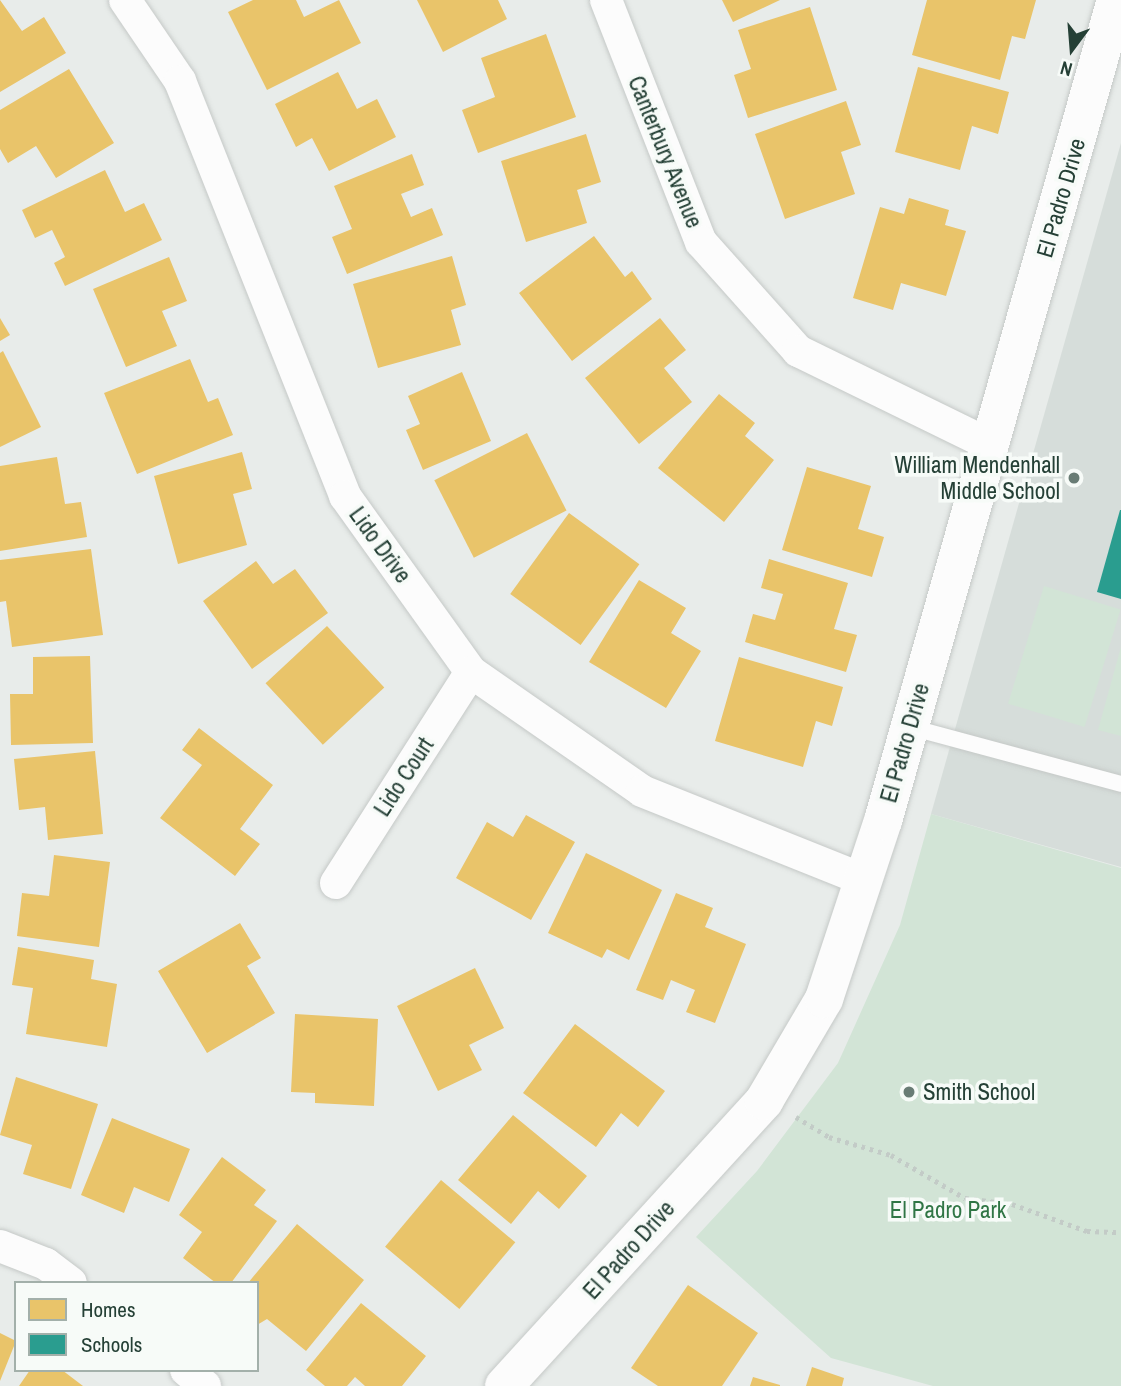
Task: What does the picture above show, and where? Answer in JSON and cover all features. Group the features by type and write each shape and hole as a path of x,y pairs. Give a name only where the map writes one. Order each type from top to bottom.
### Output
{"street":[{"name":"Lido Drive","path":"125,0 180,81 345,496 471,671 642,791 865,880"},
{"name":"Canterbury Avenue","path":"606,0 701,242 799,351 991,445"},
{"name":"El Padro Drive","path":"516,1382 764,1101 824,999 865,880 910,727 1116,0"},
{"name":"Lido Court","path":"336,883 471,671"},
{"path":"0,1246 46,1264 68,1281"},
{"path":"188,1372 205,1386"}],"lane":[{"path":"910,727 1121,784"}],"path":[{"path":"795,1117 829,1137 891,1155 965,1198 1012,1204 1087,1231 1121,1233"}],"shaded area":[{"name":"William Mendenhall Middle School","path":"1121,143 1121,867 931,814"}],"green space":[{"path":"1044,586 1121,609 1085,727 1008,704"},
{"path":"1121,647 1121,736 1098,730"},
{"name":"El Padro Park","path":"931,814 1121,868 1121,1386 933,1386 831,1358 696,1237 757,1171 838,1063 900,925"}],"building: Homes":[{"path":"0,0 22,31 44,17 66,53 0,92"},
{"path":"253,0 296,0 304,17 339,0 361,43 267,90 228,12"},
{"path":"417,0 498,0 507,19 443,52"},
{"path":"722,0 780,0 733,22"},
{"path":"927,0 1036,0 1025,39 1012,36 1000,80 912,55"},
{"path":"810,7 837,90 748,118 734,75 751,69 738,30"},
{"path":"546,34 576,117 478,153 462,110 495,97 481,58"},
{"path":"918,67 1009,92 998,134 972,126 960,170 895,152"},
{"path":"69,69 114,143 56,178 36,146 8,163 0,149 0,110"},
{"path":"338,72 357,109 377,99 396,137 329,171 312,138 296,147 275,104"},
{"path":"846,101 861,145 841,152 855,194 785,219 755,134"},
{"path":"586,134 601,182 577,190 587,223 526,242 501,161"},
{"path":"412,154 424,185 401,194 411,217 432,208 443,235 347,274 332,237 352,229 334,186"},
{"path":"105,170 125,212 144,203 162,240 65,286 54,263 65,257 52,230 35,238 22,210"},
{"path":"909,198 949,210 945,225 966,231 946,296 901,283 893,310 853,298 880,207 904,214"},
{"path":"594,236 625,277 632,271 652,299 572,361 519,293"},
{"path":"452,256 466,305 451,310 461,345 378,368 353,284"},
{"path":"169,257 187,301 162,311 177,346 126,367 93,289"},
{"path":"0,318 10,335 0,341"},
{"path":"660,318 686,350 664,368 692,402 639,444 585,378"},
{"path":"3,351 41,427 0,447 0,353"},
{"path":"190,359 208,402 218,398 233,435 137,474 104,393"},
{"path":"462,372 491,441 423,470 406,430 420,424 408,396"},
{"path":"719,394 755,423 745,436 774,460 724,522 658,468"},
{"path":"527,433 566,511 474,558 434,480"},
{"path":"242,452 252,489 233,494 247,545 178,564 154,476"},
{"path":"57,457 65,504 81,502 87,537 0,551 0,466"},
{"path":"807,467 871,486 858,529 884,537 872,577 782,550"},
{"path":"569,513 639,564 581,645 510,594"},
{"path":"91,549 103,635 12,647 6,601 0,602 0,560"},
{"path":"769,559 848,583 834,629 857,635 846,672 745,642 753,614 775,620 783,594 761,588"},
{"path":"256,561 273,584 295,569 328,613 252,669 203,601"},
{"path":"639,580 686,608 671,633 701,651 666,708 589,662"},
{"path":"327,626 384,687 323,745 266,683"},
{"path":"90,656 93,743 11,745 10,694 33,694 33,657"},
{"path":"739,657 843,687 832,726 816,721 803,767 715,741"},
{"path":"199,728 273,785 240,829 260,844 235,876 160,818 202,765 182,750"},
{"path":"95,751 103,834 48,840 45,807 19,810 14,759"},
{"path":"526,815 575,842 531,920 456,878 487,822 513,837"},
{"path":"586,853 662,890 629,960 607,949 602,958 548,933"},
{"path":"54,855 110,862 99,947 17,936 22,893 49,896"},
{"path":"676,893 713,908 705,927 746,944 715,1023 686,1012 695,990 671,980 663,1000 636,990"},
{"path":"240,923 261,958 247,966 275,1013 207,1053 158,971"},
{"path":"18,947 94,960 91,979 117,984 107,1047 26,1034 33,988 12,985"},
{"path":"475,968 504,1028 469,1045 482,1070 438,1091 397,1006"},
{"path":"295,1014 378,1019 374,1106 315,1103 315,1093 291,1092"},
{"path":"575,1024 665,1091 638,1127 621,1113 596,1147 523,1093"},
{"path":"16,1077 98,1104 71,1189 23,1174 32,1145 0,1135"},
{"path":"513,1115 587,1176 559,1209 538,1191 511,1224 458,1180"},
{"path":"112,1118 190,1149 169,1202 134,1187 124,1213 81,1195"},
{"path":"222,1157 266,1190 254,1205 277,1221 232,1281 213,1281 183,1258 202,1232 179,1215"},
{"path":"441,1180 515,1242 459,1309 385,1247"},
{"path":"297,1224 364,1280 306,1351 267,1319 259,1324 259,1281 250,1281"},
{"path":"688,1285 758,1333 722,1386 658,1386 631,1368"},
{"path":"361,1303 426,1356 402,1386 365,1386 355,1377 347,1386 325,1386 306,1370"},
{"path":"0,1333 14,1340 14,1346 0,1381"},
{"path":"812,1367 844,1378 842,1386 806,1386"},
{"path":"29,1372 65,1372 83,1386 19,1386"},
{"path":"753,1377 780,1385 780,1386 750,1386"}],"building: Schools":[{"path":"1121,510 1121,599 1097,592"}],"place":[{"name":"William Mendenhall Middle School","path":"1074,478"},
{"name":"Smith School","path":"909,1092"}]}
